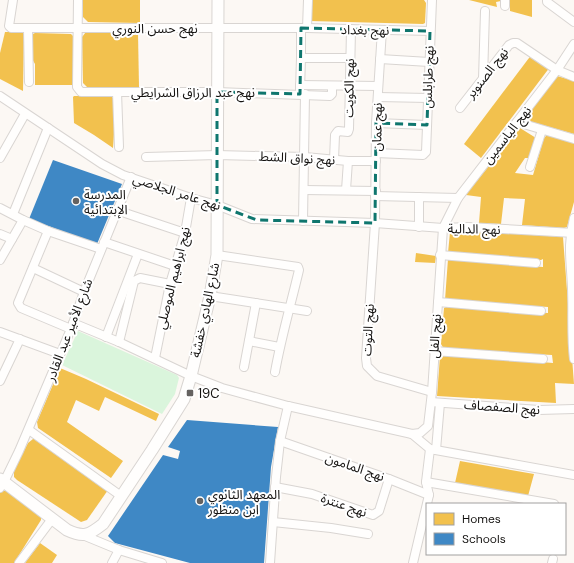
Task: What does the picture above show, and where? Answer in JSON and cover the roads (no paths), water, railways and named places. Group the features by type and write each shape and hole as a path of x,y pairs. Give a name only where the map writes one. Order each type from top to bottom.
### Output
{"street":[{"name":"نهج حسن النوري","path":"13,0 9,26 28,29 304,28"},
{"path":"78,0 78,28"},
{"name":"شارع الهادي خفشة","path":"85,536 103,524 178,410 184,399 191,376 210,296 217,255 218,0"},
{"path":"303,221 305,157 302,94 300,85 301,58 308,0"},
{"name":"نهج طرابلس","path":"425,153 432,0"},
{"path":"547,0 547,2 574,22"},
{"path":"482,79 485,11"},
{"name":"نهج عبد الرزاق الشرايطي","path":"78,28 77,87 81,92 217,92 330,96 332,94 332,86"},
{"name":"نهج بغداد","path":"304,28 430,31"},
{"path":"28,29 29,82"},
{"name":"نهج الكويت","path":"334,160 335,135 338,131 348,132 349,129 351,29"},
{"name":"نهج عمان","path":"375,223 376,123 382,30"},
{"name":"نهج الصنوبر","path":"460,108 509,45 513,43 517,43 557,70"},
{"name":"نهج الياسمين","path":"443,228 458,198 557,70 573,47"},
{"path":"301,58 350,58"},
{"path":"380,59 429,62"},
{"path":"557,70 574,77"},
{"path":"300,85 378,86"},
{"path":"117,92 119,147"},
{"name":"نهج عامر الجلاصي","path":"0,96 102,164 124,175 131,176 191,198 217,205 246,217 257,220 375,223"},
{"path":"378,97 428,98"},
{"path":"0,158 25,114"},
{"path":"517,122 574,139"},
{"path":"376,123 426,125"},
{"path":"13,214 48,128"},
{"path":"530,167 542,130"},
{"name":"نهج نواق الشط","path":"146,157 217,155 305,157 348,161 376,157 423,155 425,153"},
{"path":"346,190 348,161"},
{"name":"شارع الأمير عبد القادر","path":"1,483 28,430 72,326 116,210 131,176"},
{"path":"304,190 346,190 375,194 458,198"},
{"path":"419,197 419,226"},
{"name":"نهج ابراهيم الموصلي","path":"154,358 170,284 185,233 191,198"},
{"path":"0,208 48,231 138,254 175,266"},
{"path":"116,210 185,233"},
{"path":"574,218 569,246 573,288 574,359"},
{"path":"0,260 23,220"},
{"name":"نهج الدالية","path":"375,223 443,228 572,233"},
{"name":"نهج التوت","path":"375,223 366,358 367,366 377,376 432,392"},
{"name":"نهج الفل","path":"412,434 420,433 428,426 432,392 443,228"},
{"path":"48,231 18,303 19,306 119,342 191,376 222,388 288,406 412,434 433,449 574,475"},
{"path":"0,234 12,239"},
{"path":"106,337 138,254"},
{"path":"217,255 298,267 299,270 279,347 275,372"},
{"path":"440,255 536,263"},
{"path":"33,268 84,292"},
{"path":"119,342 134,282 140,278 170,284"},
{"path":"210,296 306,311"},
{"path":"438,302 541,311"},
{"path":"244,367 256,303"},
{"path":"0,332 60,354"},
{"path":"0,381 20,339"},
{"path":"249,341 279,347"},
{"path":"434,350 544,359"},
{"name":"نهج الصفصاف","path":"431,402 539,410 574,409"},
{"path":"427,503 429,495 426,482 440,403"},
{"path":"270,563 275,487 280,441 288,406"},
{"path":"28,430 121,496"},
{"name":"نهج المامون","path":"280,441 429,495"},
{"name":"نهج عنترة","path":"275,487 312,494 373,515 379,511 388,479"},
{"path":"426,482 548,503"},
{"path":"1,483 71,532 119,550 162,563"},
{"path":"413,563 426,508"},
{"path":"19,563 52,519"},
{"path":"273,522 331,528 368,534"},
{"path":"112,563 119,550"}],"place":[{"name":"المدرسة الإبتدائية","path":"76,201"},
{"name":"19C","path":"190,393"},
{"name":"المعهد الثانوي ابن منظور","path":"200,501"}]}
